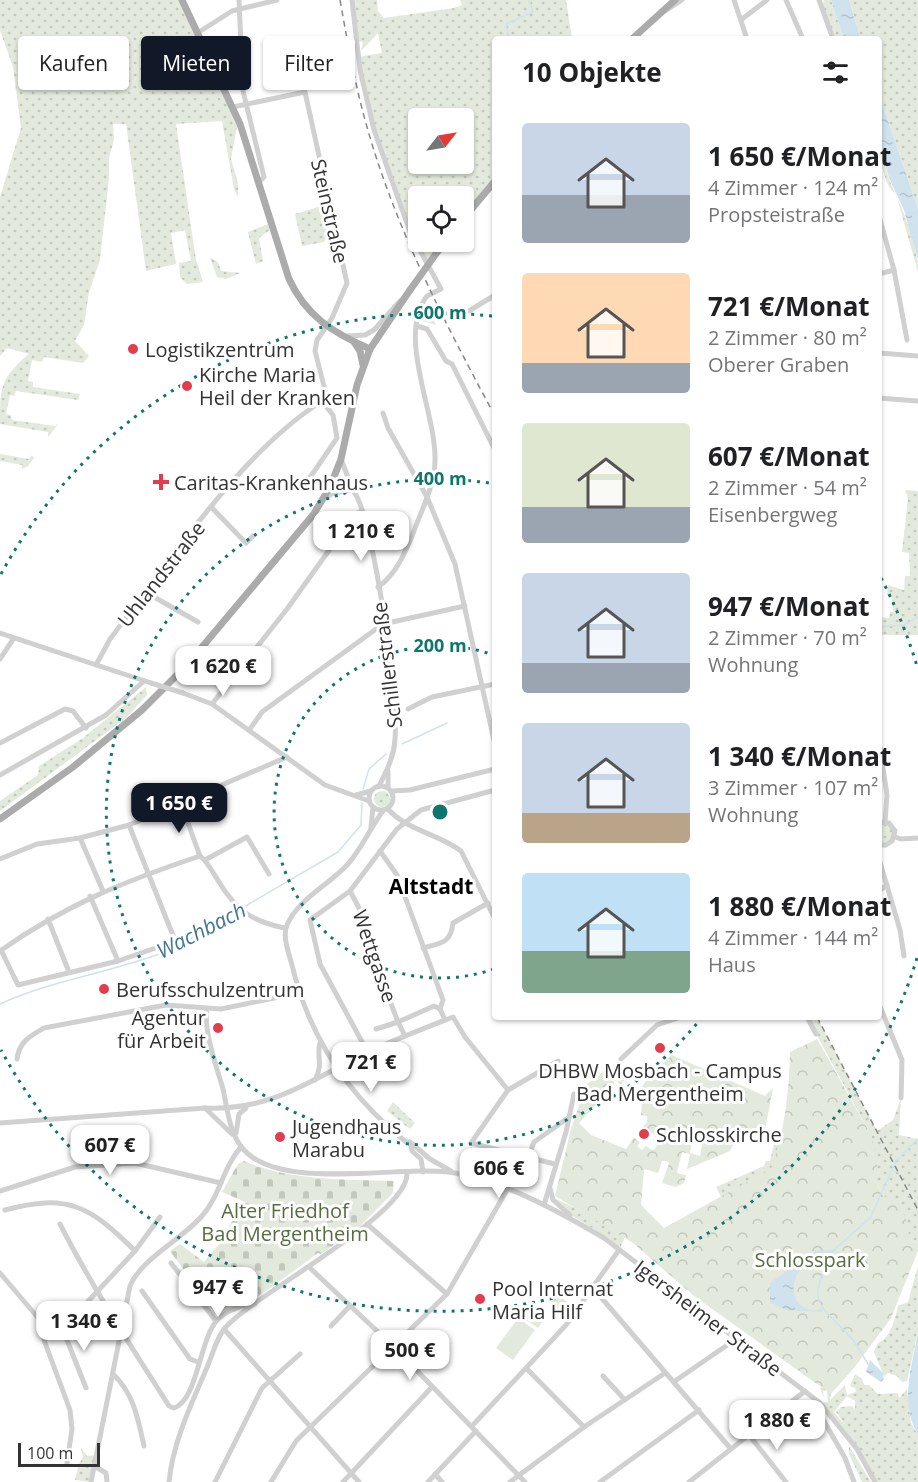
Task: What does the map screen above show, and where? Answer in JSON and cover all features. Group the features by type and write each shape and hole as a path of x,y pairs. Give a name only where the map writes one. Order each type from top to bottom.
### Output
{"main road":[{"path":"182,0 233,107 260,181 289,279 298,299 309,313 326,325 370,349"},
{"path":"635,36 675,0"},
{"path":"474,206 492,185"},
{"path":"0,819 105,742 172,680 260,580 322,500 334,479 341,459 359,376 370,349 437,252"},
{"path":"347,337 360,351 363,367"}],"street":[{"path":"239,0 245,103 256,138 264,177 260,181"},
{"path":"199,32 240,8 276,0"},
{"path":"352,0 360,70 374,130 410,232 441,289 427,296 422,302 417,326 417,360 435,461 427,497 411,540 390,579 378,587"},
{"path":"660,14 668,12 681,0"},
{"path":"736,0 746,36"},
{"path":"742,19 767,0"},
{"path":"786,0 802,36"},
{"path":"819,0 832,36"},
{"name":"Steinstraße","path":"245,103 304,92 346,286 333,318 316,340 315,351 326,384 326,394 322,401"},
{"path":"233,107 245,103"},
{"path":"882,227 894,270 907,340"},
{"path":"882,273 894,270"},
{"path":"347,337 374,330 408,293"},
{"path":"469,311 492,297"},
{"path":"417,326 427,328 446,361 452,364 492,444"},
{"path":"882,353 918,356"},
{"path":"882,398 917,401"},
{"path":"309,479 337,438 333,415 322,401"},
{"name":"Uhlandstraße","path":"96,665 110,639 212,508 282,430 322,401"},
{"path":"383,413 388,428 427,497 455,564 492,730"},
{"name":"Schillerstraße","path":"341,459 362,511 378,587 393,694 396,736 388,771 379,786"},
{"path":"334,479 352,490"},
{"path":"322,500 333,493 352,490"},
{"path":"212,508 246,543 253,536"},
{"path":"212,704 286,609 355,514 362,511"},
{"path":"147,593 198,622"},
{"path":"250,729 262,712 383,624 465,606"},
{"path":"0,633 212,704 250,729 325,785 356,795 452,844 460,851 492,912"},
{"path":"0,659 14,638"},
{"path":"0,775 106,715 144,681"},
{"path":"408,709 432,697 492,685"},
{"path":"0,743 65,709 73,711 86,728"},
{"path":"0,859 37,844 80,838 129,825 287,757"},
{"path":"882,764 886,795 882,822 893,826 894,837 890,844 882,845"},
{"path":"356,795 379,786 410,790 492,770"},
{"name":"Schillerstraße","path":"388,771 390,789"},
{"path":"390,789 394,801"},
{"path":"410,790 385,810 349,863 300,906 285,928 298,993 320,1043 337,1068 366,1105 391,1130 397,1130 430,1159 455,1173"},
{"path":"371,791 371,829"},
{"path":"368,1053 357,1037 320,964 309,922 350,891 405,822 421,810 492,791"},
{"path":"181,804 202,858 225,892 255,921 285,928"},
{"path":"129,825 148,873 174,938 170,943 118,961 18,985 1,950 48,919 103,891 148,873 202,858 247,837 269,874"},
{"path":"894,837 918,838"},
{"path":"80,838 103,891"},
{"path":"380,851 398,875 443,1000 440,1009"},
{"path":"882,869 904,956"},
{"path":"882,889 887,885"},
{"name":"Wettgasse","path":"350,891 359,908 369,946 405,1036"},
{"path":"90,897 118,961"},
{"path":"423,948 446,941 452,934 453,923 488,903"},
{"path":"48,919 69,972"},
{"path":"17,1059 18,1050 26,1039 44,1028 166,1005 221,1009 298,993"},
{"path":"376,1029 399,1022 434,1006 440,1009 446,1020"},
{"path":"207,1009 212,1048 235,1138"},
{"path":"882,1010 891,1027 902,1060 901,1098"},
{"path":"0,1123 248,1107 281,1097 368,1053 453,1017 465,1037 508,1090"},
{"path":"656,1020 657,1025"},
{"path":"621,1059 657,1025 672,1020"},
{"path":"809,1020 816,1034"},
{"path":"315,1080 322,1063 318,1047 320,1043"},
{"path":"555,1164 471,1143 508,1090 558,1061"},
{"path":"544,1204 574,1094"},
{"path":"235,1138 239,1114 248,1107"},
{"path":"205,1108 226,1126 241,1147 261,1161 289,1171 349,1174 455,1173"},
{"path":"226,1126 228,1109"},
{"path":"528,1158 534,1142 568,1118"},
{"path":"410,1142 412,1151 421,1159 423,1172"},
{"path":"92,1482 130,1286 136,1272 177,1241 204,1214 221,1184 228,1165 241,1147"},
{"path":"0,1191 75,1167 135,1163 221,1184"},
{"path":"169,1482 171,1460 183,1426 224,1329 255,1304 367,1224 402,1188 407,1180 407,1173"},
{"name":"Igersheimer Straße","path":"455,1173 544,1204 604,1238 805,1391 833,1417 857,1449 874,1482"},
{"path":"532,1199 549,1186"},
{"path":"549,1186 557,1205 604,1238"},
{"path":"271,1482 296,1441 447,1294 507,1190"},
{"path":"5,1210 51,1201 70,1203 116,1232 135,1251"},
{"path":"68,1463 72,1429 70,1410 44,1341 79,1311 135,1251 160,1217"},
{"path":"60,1224 76,1258 169,1406 174,1408 188,1397 198,1362 216,1321 224,1314 251,1303 255,1304"},
{"path":"367,1224 447,1294"},
{"path":"428,1482 566,1325 619,1250"},
{"path":"171,1263 216,1321"},
{"path":"309,1267 394,1347 525,1482"},
{"path":"0,1273 51,1333"},
{"path":"593,1288 731,1449"},
{"path":"142,1291 190,1359 198,1362"},
{"path":"331,1326 349,1307"},
{"path":"79,1311 91,1338"},
{"path":"61,1325 86,1388"},
{"path":"224,1329 359,1482"},
{"path":"675,1381 736,1339"},
{"path":"215,1482 262,1388 300,1354"},
{"path":"527,1369 584,1427"},
{"path":"510,1482 584,1427 665,1373"},
{"path":"113,1374 123,1384 134,1404 144,1446"},
{"path":"603,1376 625,1400"},
{"path":"343,1482 432,1387"},
{"path":"689,1482 805,1391"},
{"path":"600,1482 699,1410"},
{"path":"824,1421 845,1458 854,1482"},
{"path":"749,1435 786,1482"},
{"path":"96,1467 106,1473 107,1482"},
{"path":"435,1474 442,1482"},
{"path":"698,1476 702,1482"}],"green space":[{"path":"0,0 182,0 198,36 141,36 141,90 221,90 237,126 231,159 238,183 238,197 234,189 222,121 176,124 196,260 203,282 187,284 180,277 179,263 191,261 185,230 171,233 176,264 146,271 126,124 113,124 114,140 109,158 100,260 89,292 84,325 75,341 89,356 83,363 44,357 42,362 32,360 28,381 33,382 33,387 80,394 78,400 16,391 14,396 10,395 6,414 11,415 12,420 55,426 59,423 48,437 48,432 0,424 0,401 7,377 29,354 7,348 0,356 0,197 21,128 13,67 0,30"},
{"path":"352,0 377,0 378,11 384,18 454,8 462,5 460,0 566,0 572,36 492,36 492,185 474,206 474,186 408,186 408,223 374,130 358,57 382,53 378,33 361,51 363,42 356,41"},
{"path":"824,0 831,0 843,36 832,36 822,7"},
{"path":"849,0 918,0 918,209 882,103 882,36 860,36"},
{"path":"882,154 895,193 888,185 883,171"},
{"path":"897,198 912,236 918,272"},
{"path":"322,206 329,233 324,242 302,246 295,214"},
{"path":"268,224 270,230 259,238 263,261 256,264 248,232"},
{"path":"420,252 435,252 426,261"},
{"path":"210,258 218,262 221,271 241,273 226,279 217,277"},
{"path":"425,303 436,325 422,321"},
{"path":"0,454 29,459 32,455 34,458 28,466 22,469 22,465 0,461"},
{"path":"905,490 918,491 918,635 882,635 882,617 889,618 890,612 893,612 892,596 887,595 888,585 904,590 905,576 910,576 909,553 902,552 908,498"},
{"path":"146,687 147,695 126,718 0,811 0,801 38,775 39,766 83,738"},
{"path":"382,791 388,793 390,799 388,805 382,807 376,805 374,799 376,793"},
{"path":"882,823 893,826 892,841 882,844"},
{"path":"809,1020 819,1020 877,1131 893,1120 901,1098 899,1135 918,1139 918,1243 909,1238 874,1179 807,1144 729,1212 716,1187 764,1166 766,1161 770,1161 775,1140 779,1141 782,1135 871,1135"},
{"name":"Schlosspark","path":"817,1039 871,1135 878,1162 874,1179 884,1196 900,1208 908,1225 909,1238 918,1243 918,1251 891,1318 854,1368 831,1394 694,1296 633,1243 555,1196 571,1129 586,1085 607,1069 620,1067 629,1071 630,1075 619,1086 618,1081 614,1081 614,1085 579,1123 591,1135 626,1149 634,1137 640,1143 637,1146 642,1150 646,1146 652,1150 655,1149 657,1144 653,1140 656,1135 642,1128 647,1122 647,1116 641,1115 642,1102 637,1095 647,1079 672,1055 765,1096 773,1088 765,1130 757,1127 755,1137 739,1133 730,1151 687,1169 690,1154 682,1152 677,1173 686,1175 684,1183 676,1187 662,1183 669,1163 667,1161 662,1161 658,1173 644,1169 641,1205 664,1228 771,1169 780,1140 785,1111 790,1052","holes":["695,1128 705,1129 700,1156 690,1153"]},
{"path":"393,1102 415,1123 410,1129 387,1111"},
{"name":"Alter Friedhof Bad Mergentheim","path":"244,1161 262,1168 299,1176 394,1181 393,1193 358,1228 321,1254 318,1253 254,1300 216,1314 170,1251 180,1244 204,1262 220,1243 243,1201 222,1192 238,1164"},
{"path":"554,1198 627,1233 619,1250 594,1229 567,1213"},
{"path":"918,1266 918,1332 907,1381 902,1382 897,1376 888,1373 884,1376 874,1352 878,1343 889,1332 898,1306 908,1302"},
{"path":"557,1294 573,1306 564,1319 553,1311 555,1308 550,1304"},
{"path":"527,1305 545,1318 538,1328 520,1316"},
{"path":"518,1318 535,1330 513,1360 496,1348"},
{"path":"855,1374 862,1379 864,1385 869,1385 878,1394 898,1393 899,1398 907,1389 911,1423 918,1435 918,1482 875,1482 867,1466 820,1403 828,1402 827,1390 823,1391 824,1398 820,1388 825,1385 831,1390 830,1400 845,1385 847,1395 856,1392 855,1388 850,1386","holes":["847,1396 855,1401 855,1409 852,1406 841,1407 836,1412 846,1426 834,1412"]},
{"path":"849,1446 871,1482 862,1482 849,1454"},
{"path":"81,1448 87,1456 99,1455 91,1482 75,1480 83,1457"}],"water":[{"path":"831,0 849,0 860,36 843,36"},
{"path":"882,103 918,209 918,259 904,210 889,178 882,154"},
{"path":"835,1250 832,1254 816,1258 804,1265 797,1275 794,1286 795,1296 800,1304 809,1309 822,1309 823,1312 786,1310 770,1302 770,1283 815,1251"},
{"path":"918,1332 918,1435 912,1423 908,1397 910,1371"},
{"path":"870,1360 883,1373 884,1379 881,1382 866,1372"}],"waterway":[{"path":"508,36 506,24 533,12 529,0"},
{"name":"Wachbach","path":"882,627 904,625 918,617"},
{"name":"Wachbach","path":"402,744 447,723"},
{"name":"Wachbach","path":"363,789 369,769 386,754"},
{"name":"Wachbach","path":"242,908 338,852 361,825 362,803"},
{"name":"Wachbach","path":"0,1004 40,989 162,953 191,939 237,910"},
{"path":"834,1250 870,1218 896,1161 918,1139"},
{"path":"832,1255 819,1284 820,1303 853,1340 868,1364"}],"railway":[{"path":"340,0 364,117 394,207 424,278 492,410"},
{"path":"819,1020 918,1210"}],"place":[{"name":"Logistikzentrum","path":"133,349"},
{"name":"Kirche Maria Heil der Kranken","path":"187,386"},
{"name":"Caritas-Krankenhaus","path":"161,482"},
{"name":"Berufsschulzentrum","path":"104,989"},
{"name":"Agentur für Arbeit","path":"218,1028"},
{"name":"DHBW Mosbach - Campus Bad Mergentheim","path":"660,1048"},
{"name":"Schlosskirche","path":"644,1134"},
{"name":"Jugendhaus Marabu","path":"280,1137"},
{"name":"Pool Internat Maria Hilf","path":"480,1299"}],"district":[{"name":"Altstadt","path":"431,886"}]}
